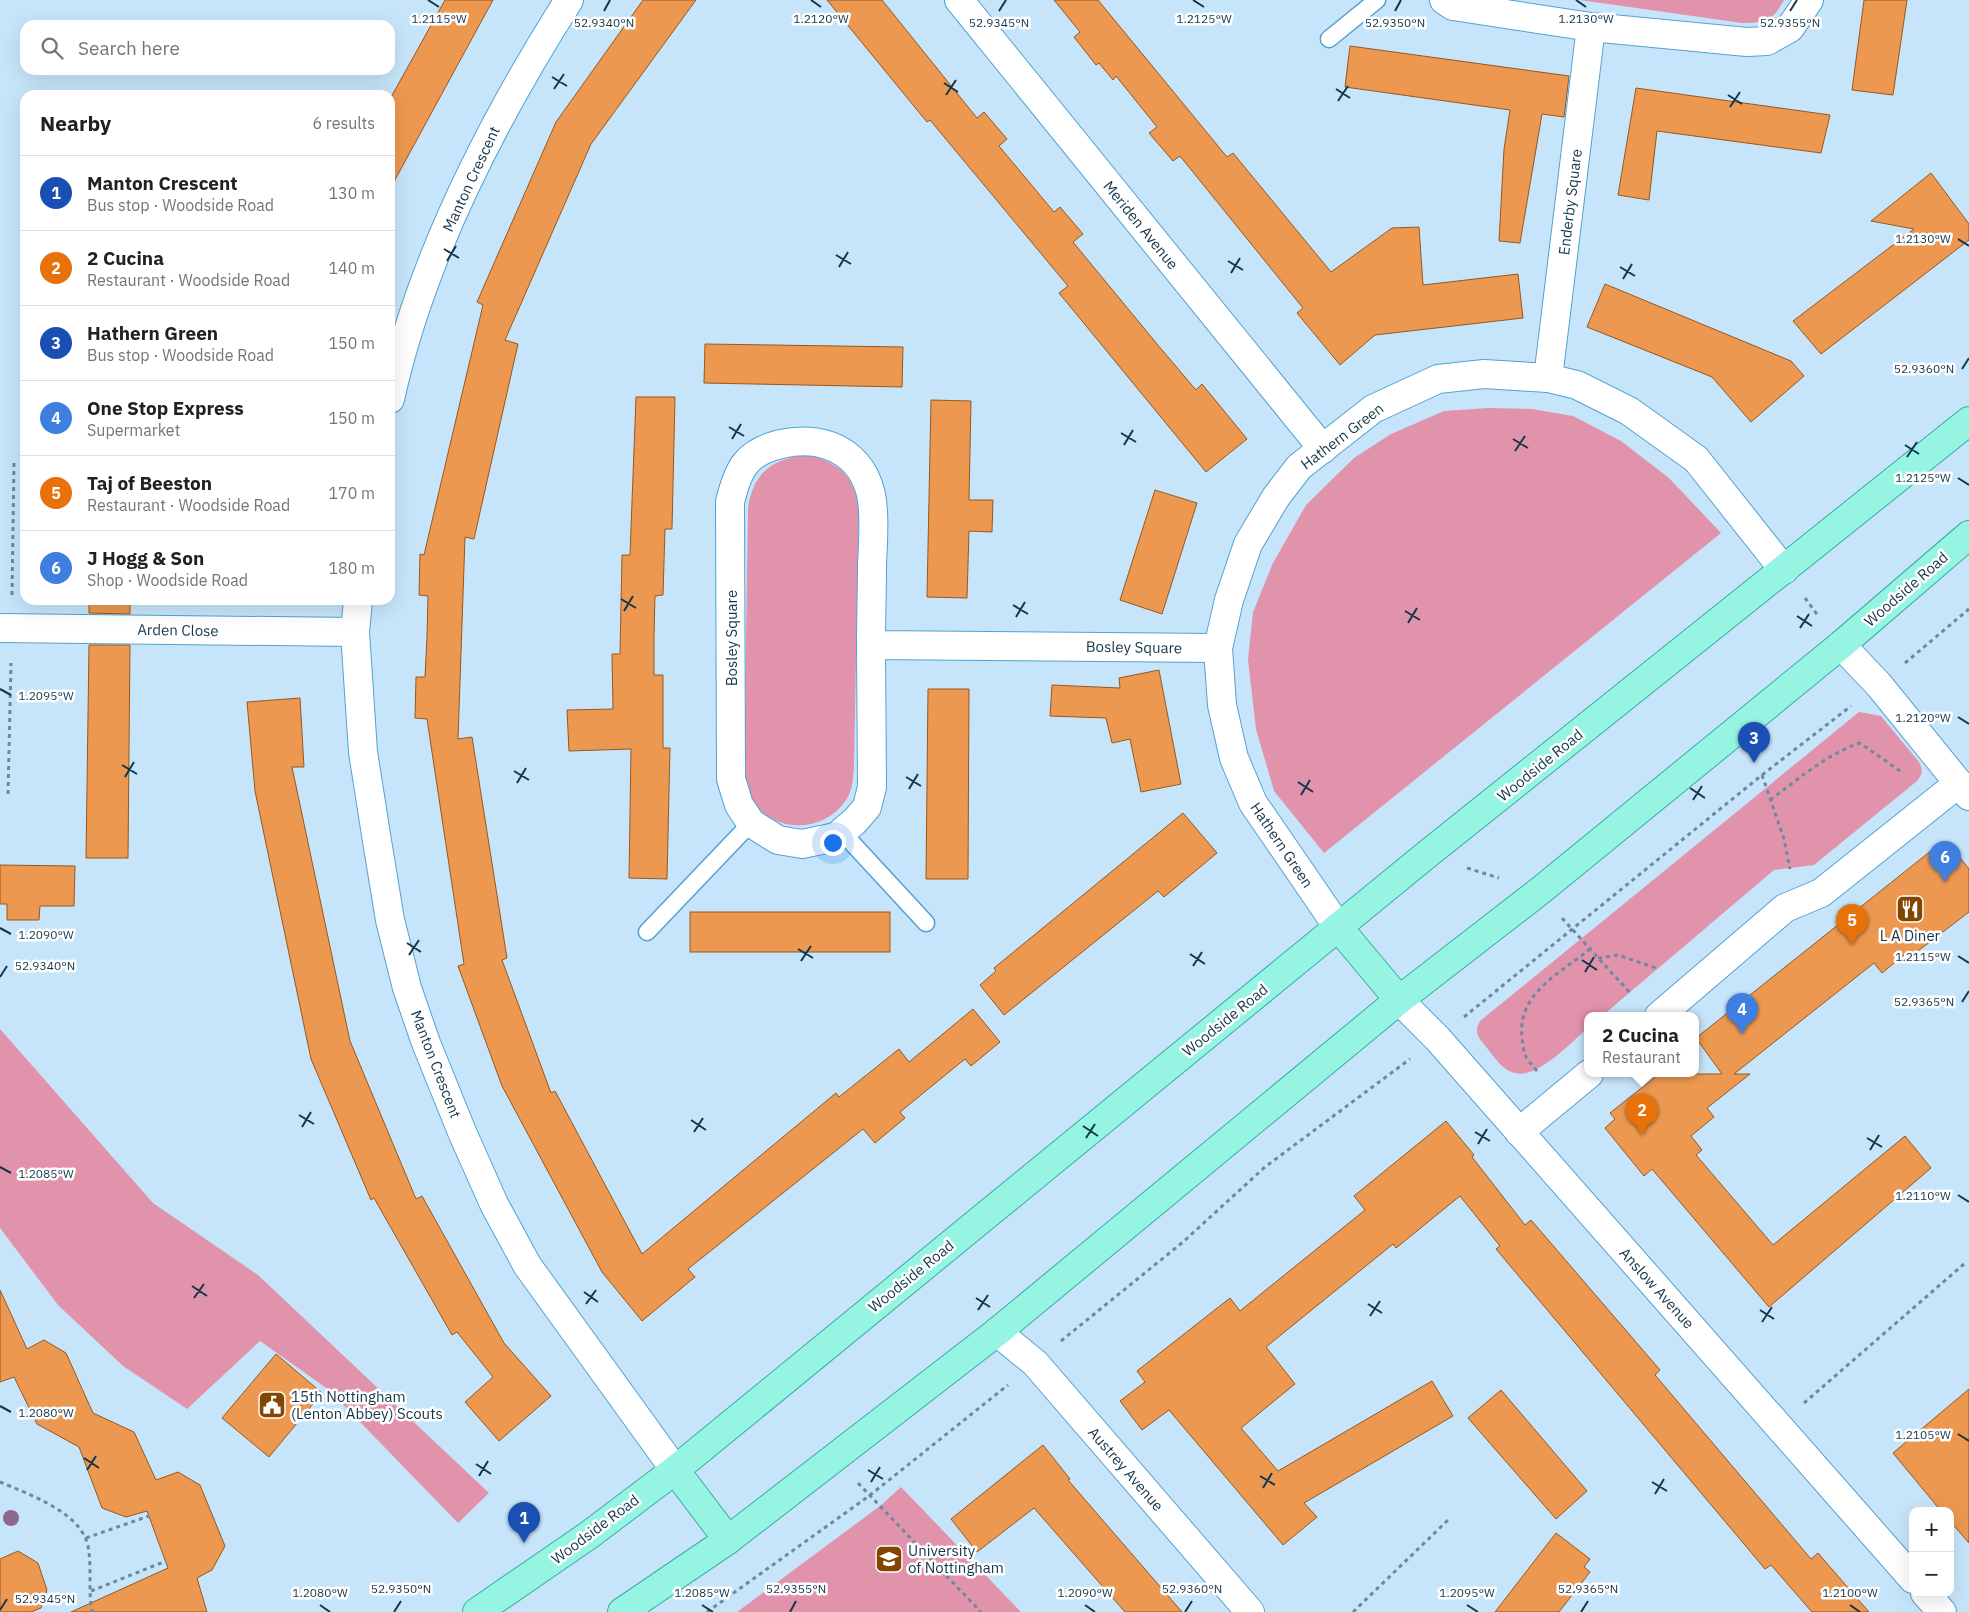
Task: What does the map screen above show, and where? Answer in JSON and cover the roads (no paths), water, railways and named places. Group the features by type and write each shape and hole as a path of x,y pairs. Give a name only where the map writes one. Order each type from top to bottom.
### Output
{"main road":[{"name":"Woodside Road","path":"477,1612 574,1545 675,1470 1425,856 1969,421"},
{"name":"Woodside Road","path":"622,1612 728,1540 997,1332 1399,1000 1541,890 1841,645 1969,535"},
{"path":"1338,927 1399,1000"},
{"path":"675,1470 728,1540"}],"street":[{"name":"Manton Crescent","path":"395,376 425,282 476,161 523,72 569,0"},
{"name":"Meriden Avenue","path":"959,0 1323,449"},
{"path":"1444,0 1453,6 1592,26 1747,42 1767,41 1790,28 1807,6 1809,0"},
{"name":"Enderby Square","path":"1548,378 1592,26"},
{"name":"Hathern Green","path":"1338,927 1253,803 1229,739 1222,705 1218,648 1229,600 1248,544 1276,496 1298,467 1373,409 1438,379 1484,374 1548,378 1577,385 1629,411 1696,459 1784,570"},
{"name":"Bosley Square","path":"794,441 821,442 844,451 859,467 869,487 873,510 870,644 872,787 867,806 856,821 841,831 836,837 802,844 778,840 751,822 739,805 731,779 730,502 736,479 748,459 766,447 794,441"},
{"name":"Manton Crescent","path":"358,605 355,632 363,752 390,920 407,988 426,1042 462,1132 490,1195 527,1265 675,1470"},
{"name":"Arden Close","path":"0,628 355,632"},
{"name":"Bosley Square","path":"870,644 1218,648"},
{"path":"1648,1009 1701,982 1785,908 1821,893 1937,802 1964,790 1879,685 1841,645"},
{"name":"Anslow Avenue","path":"1399,1000 1437,1038 1909,1574"},
{"path":"1519,1132 1585,1077"},
{"name":"Austrey Avenue","path":"997,1332 1035,1363 1250,1612"},
{"path":"1929,1597 1942,1612"}],"lane":[{"path":"1329,38 1377,0"},
{"path":"647,932 751,822"},
{"path":"841,831 926,923"}],"place":[{"name":"Hathern Green","path":"1754,763"},
{"name":"J Hogg & Son","path":"1945,882"},
{"name":"L A Diner","path":"1910,909"},
{"name":"Taj of Beeston","path":"1852,945"},
{"name":"One Stop Express","path":"1742,1034"},
{"name":"2 Cucina","path":"1642,1135"},
{"name":"15th Nottingham (Lenton Abbey) Scouts","path":"272,1405"},
{"name":"Manton Crescent","path":"524,1543"},
{"name":"University of Nottingham","path":"889,1559"}]}
